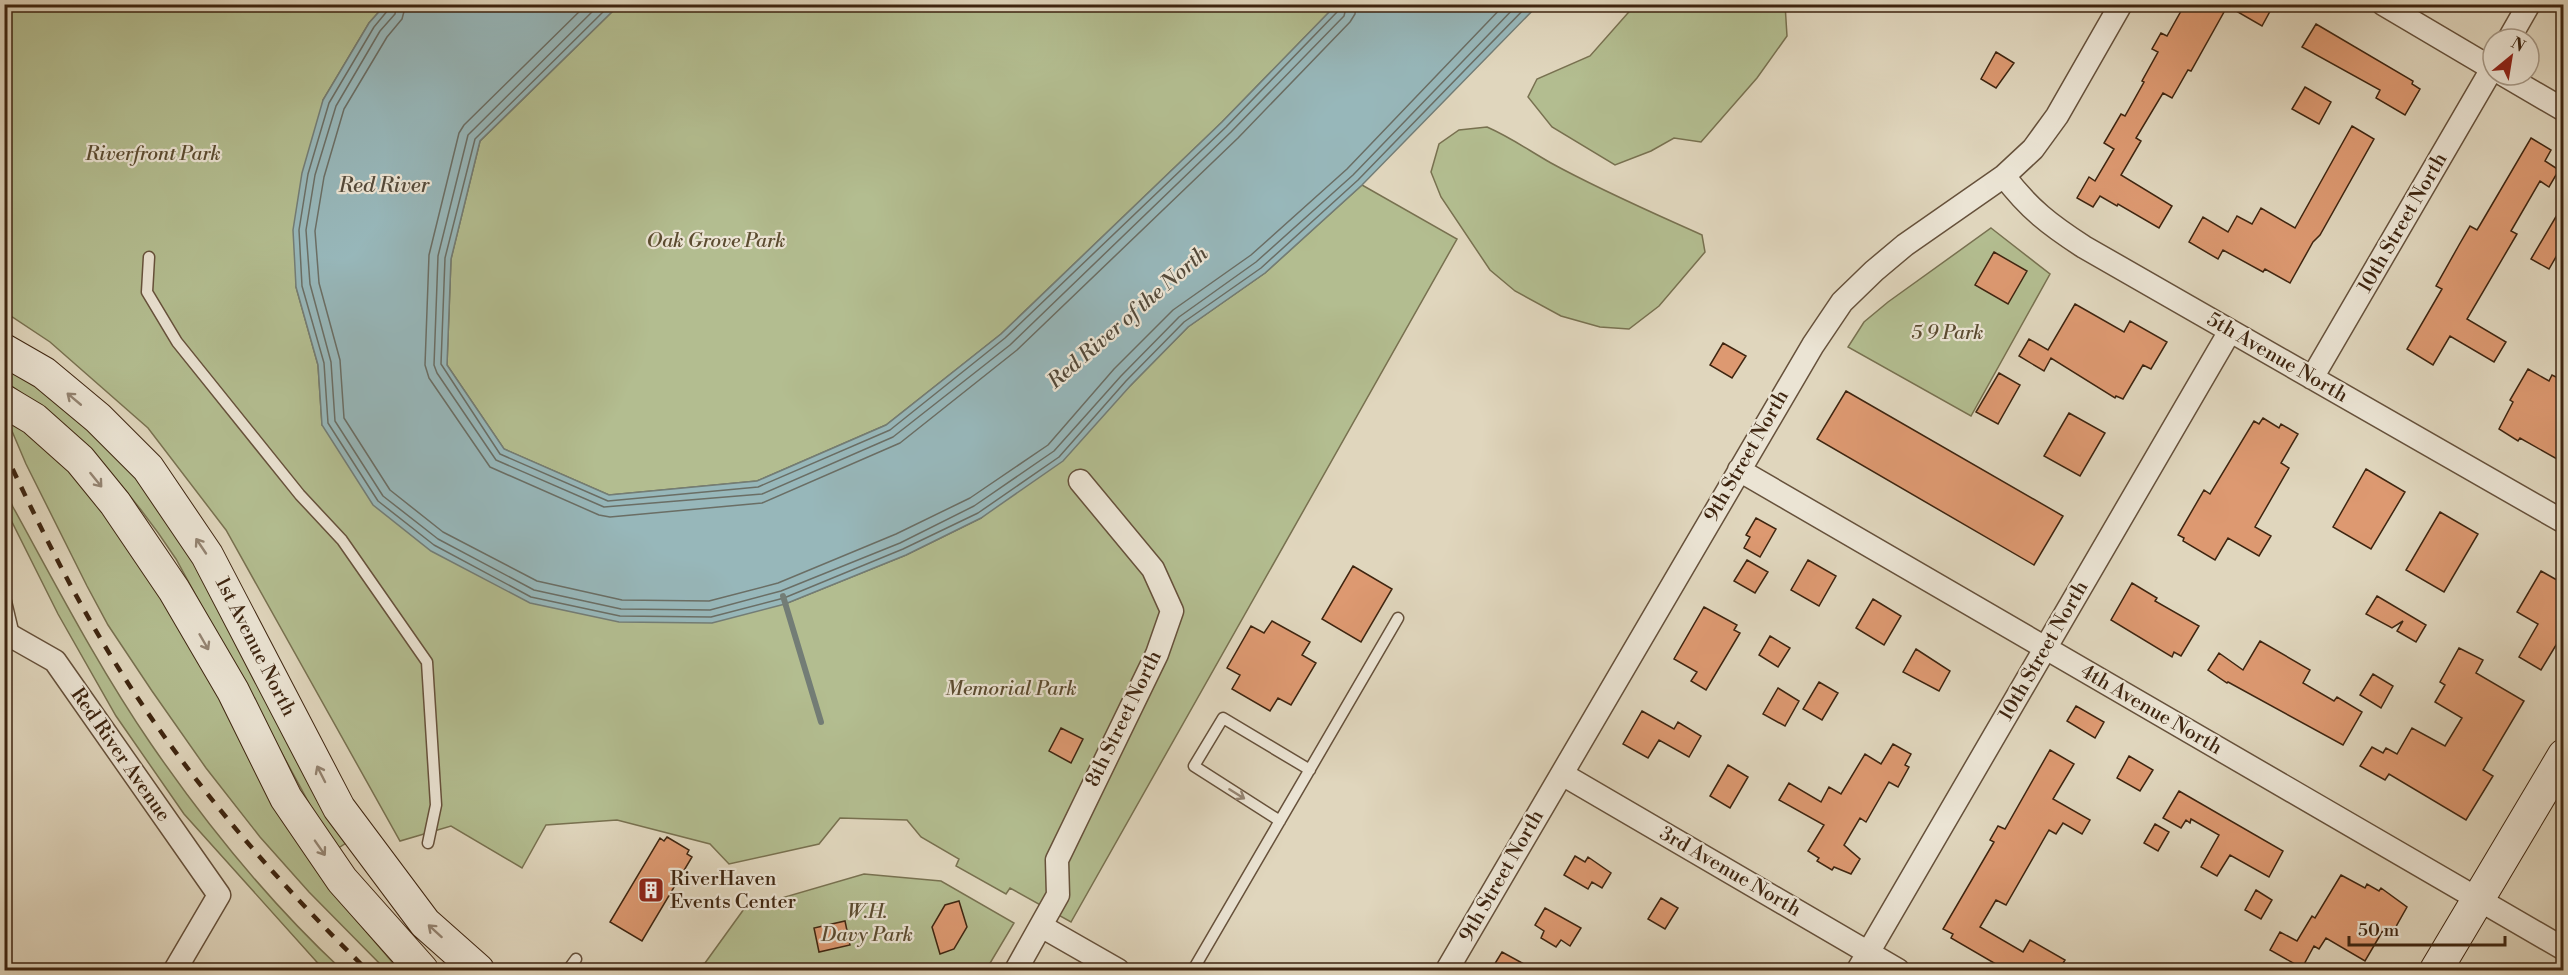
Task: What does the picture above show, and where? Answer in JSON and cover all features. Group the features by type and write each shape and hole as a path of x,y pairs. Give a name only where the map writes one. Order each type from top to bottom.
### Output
{"main road":[{"name":"1st Avenue North","path":"4,350 44,373 98,418 148,468 207,555 339,808 425,923 478,970"},
{"name":"1st Avenue North","path":"4,401 34,419 80,460 115,503 174,590 233,692 286,798 342,880 422,970"},
{"path":"2436,970 2564,755"}],"street":[{"name":"9th Street North","path":"1447,970 1813,345 1842,302 1905,245 2004,176 2033,149 2057,116 2121,4"},
{"path":"2383,4 2481,61"},
{"path":"2516,27 2529,4"},
{"name":"10th Street North","path":"2312,378 2482,87"},
{"path":"2525,87 2564,110"},
{"name":"5th Avenue North","path":"2004,176 2024,202 2055,228 2084,247 2564,522"},
{"name":"10th Street North","path":"1863,962 2230,331"},
{"name":"4th Avenue North","path":"1739,471 2564,949"},
{"name":"8th Street North","path":"1016,970 1058,895 1057,860 1157,654 1172,611 1153,569 1080,481"},
{"name":"Red River Avenue","path":"10,635 55,661 219,895 175,970"},
{"name":"3rd Avenue North","path":"1562,774 1863,962 1898,970"},
{"path":"1041,926 1118,970"}],"lane":[{"path":"149,257 147,292 177,342 293,487 342,540 427,662 436,805 428,843"},
{"path":"4,593 10,635"},
{"path":"1193,970 1398,618"},
{"path":"1280,821 1194,766 1223,718 1310,770"},
{"path":"568,970 576,959"}],"green space":[{"path":"1785,4 1787,36 1757,78 1701,142 1674,138 1651,151 1615,165 1552,127 1528,97 1537,79 1590,56 1635,5"},
{"path":"4,5 385,5 369,23 323,100 296,287 318,365 322,425 785,604 906,555 981,518 1131,385 1188,327 1265,273 1362,185 1457,239 1071,922 1010,888 1006,894 956,866 959,859 921,837 907,820 840,818 819,844 729,864 710,844 617,820 546,825 522,868 451,826 400,841 226,530 148,428 50,342 5,312"},
{"name":"Oak Grove Park","path":"619,5 1336,5 1222,122 1001,334 886,425 757,481 609,495 504,449 447,365 451,259 480,141"},
{"path":"1487,127 1588,182 1702,235 1705,252 1659,306 1629,329 1600,327 1561,316 1515,291 1490,270 1441,197 1431,172 1439,144 1459,130"},
{"name":"5 9 Park","path":"1991,228 2050,274 1971,416 1848,347 1864,322 1888,302"},
{"path":"4,366 38,387 67,410 125,464 149,495 189,551 349,841 337,849 315,814 176,559 148,519 85,447 22,393 5,382"},
{"path":"6,417 61,460 122,527 335,895 399,970 386,970 309,892 260,837 206,768 108,625 26,464"},
{"path":"4,487 79,627 151,744 240,862 290,918 342,970 324,970 184,814 116,716 58,614 5,508"},
{"name":"W.H. Davy Park","path":"864,874 941,881 1014,923 986,970 682,970 705,963 744,909"}],"water":[{"name":"Red River","path":"385,5 619,5 480,141 451,259 447,365 504,449 609,495 757,481 886,425 1001,334 1222,122 1336,5 1538,5 1362,185 1265,273 1188,327 1131,385 1063,461 981,518 906,555 785,604 712,623 619,622 530,603 431,551 373,505 322,425 318,365 296,287 293,230 302,173 323,100 369,23"}],"building":[{"path":"2185,4 2212,4 2224,12 2191,71 2188,70 2172,98 2163,93 2136,138 2141,141 2121,175 2172,206 2159,228 2100,196 2093,207 2077,198 2089,177 2095,181 2114,149 2104,143 2121,114 2125,116 2144,82 2142,81 2158,52 2152,49 2161,33 2167,36"},
{"path":"2224,4 2274,4 2262,26"},
{"path":"2316,24 2413,81 2412,84 2420,89 2405,115 2376,98 2380,90 2302,47"},
{"path":"1996,52 2014,63 1996,88 1981,79"},
{"path":"2305,87 2331,102 2319,124 2292,109"},
{"path":"2352,126 2374,139 2290,283 2265,269 2263,272 2223,250 2218,259 2189,242 2203,217 2228,232 2237,216 2252,224 2261,208 2295,228"},
{"path":"2531,138 2551,150 2545,161 2559,170 2549,187 2540,181 2511,231 2517,234 2467,319 2506,342 2494,362 2450,336 2433,365 2407,349 2442,289 2436,286 2470,226 2477,230"},
{"path":"2564,203 2564,243 2549,269 2531,259"},
{"path":"1994,252 2027,271 2008,304 1975,285"},
{"path":"2075,304 2124,332 2130,321 2167,342 2151,369 2143,365 2123,399 2116,396 2115,398 2051,358 2044,371 2019,356 2029,339 2048,350"},
{"path":"1723,343 1746,356 1732,378 1710,365"},
{"path":"2528,369 2549,381 2552,375 2564,381 2564,463 2520,438 2518,441 2499,429 2513,402 2510,400"},
{"path":"1999,373 2020,385 1998,424 1976,412"},
{"path":"1846,391 2063,516 2034,565 1817,439"},
{"path":"2069,413 2105,433 2080,476 2044,456"},
{"path":"2263,418 2279,428 2281,424 2298,434 2281,463 2289,468 2255,527 2271,536 2259,556 2228,538 2215,560 2183,541 2184,538 2178,535 2204,490 2210,494 2254,421 2259,424"},
{"path":"2366,469 2405,492 2371,549 2333,527"},
{"path":"2440,512 2478,534 2444,592 2406,570"},
{"path":"1756,518 1776,529 1760,557 1744,548 1750,537 1746,535"},
{"path":"1747,560 1768,572 1755,593 1734,581"},
{"path":"1808,560 1836,576 1819,606 1791,590"},
{"path":"1353,566 1392,589 1361,642 1322,619"},
{"path":"2541,571 2564,584 2564,632 2541,670 2519,657 2538,624 2517,612"},
{"path":"2132,583 2157,598 2155,601 2199,626 2181,656 2174,652 2172,657 2111,620"},
{"path":"2377,596 2426,625 2416,642 2397,631 2403,621 2392,628 2366,614"},
{"path":"1873,599 1901,616 1884,645 1856,628"},
{"path":"1704,607 1737,625 1734,630 1740,633 1706,690 1691,681 1697,672 1674,659"},
{"path":"1272,621 1310,642 1302,655 1316,663 1291,705 1278,698 1270,711 1232,689 1240,675 1227,668 1251,626 1264,633"},
{"path":"1770,636 1790,648 1778,667 1759,655"},
{"path":"2260,641 2310,670 2303,683 2334,701 2337,697 2362,712 2343,745 2227,683 2208,670 2219,653 2243,670"},
{"path":"2459,648 2483,660 2476,673 2524,701 2483,770 2493,776 2466,820 2389,774 2385,780 2360,766 2372,747 2383,753 2386,748 2397,754 2412,728 2445,746 2462,718 2435,702 2445,685 2440,682"},
{"path":"1916,649 1950,671 1939,691 1903,672"},
{"path":"2373,674 2393,686 2381,708 2360,695"},
{"path":"1819,682 1838,693 1822,720 1803,709"},
{"path":"1778,688 1799,701 1785,726 1763,714"},
{"path":"2076,706 2104,722 2095,738 2067,721"},
{"path":"1642,711 1674,729 1678,722 1701,736 1689,757 1659,740 1648,758 1623,744"},
{"path":"1061,728 1083,739 1071,763 1049,751"},
{"path":"1893,744 1911,754 1905,765 1909,767 1898,787 1889,782 1866,822 1860,818 1844,845 1860,859 1851,874 1834,867 1832,870 1817,861 1819,858 1808,851 1824,825 1779,800 1789,783 1821,802 1829,787 1841,794 1865,754 1881,764"},
{"path":"2050,750 2074,764 2053,799 2090,820 2082,834 2063,823 2056,834 2049,830 2006,905 1996,900 1980,927 2023,952 2030,940 2065,960 2059,970 2006,970 1951,938 1953,934 1943,929 1994,842 1990,840 1998,826 2005,829"},
{"path":"2129,756 2153,770 2140,791 2117,778"},
{"path":"1728,765 1748,777 1730,808 1710,796"},
{"path":"2179,791 2283,851 2269,877 2230,855 2217,876 2201,867 2219,835 2191,819 2190,823 2186,820 2181,828 2163,818"},
{"path":"2155,824 2169,832 2158,851 2144,843"},
{"name":"RiverHaven Events Center","path":"667,837 689,850 687,854 692,857 642,941 610,922 660,838 664,841"},
{"path":"1575,856 1585,862 1588,857 1611,873 1602,888 1592,882 1588,889 1564,875"},
{"path":"2341,875 2365,888 2367,884 2379,891 2381,888 2407,907 2394,930 2385,927 2365,961 2326,938 2319,949 2314,946 2302,968 2270,950 2280,932 2297,941 2312,916 2315,918"},
{"path":"2256,890 2272,900 2261,919 2245,910"},
{"path":"1661,898 1678,908 1665,929 1648,919"},
{"path":"959,901 967,927 954,949 940,954 932,927 945,905"},
{"path":"1545,908 1581,928 1570,946 1561,940 1556,947 1541,938 1544,931 1535,925"},
{"path":"845,921 850,945 819,952 814,928"},
{"path":"1502,952 1535,970 1491,970"}],"waterway":[{"path":"783,596 821,722"}],"railway":[{"path":"4,451 73,589 103,643 146,710 203,789 234,827 299,900 367,970"}],"place":[{"name":"RiverHaven Events Center","path":"651,890"}],"park label":[{"name":"Riverfront Park","path":"153,154"},
{"name":"Memorial Park","path":"1011,689"}],"water label":[{"name":"Red River of the North","path":"1128,318"}]}
